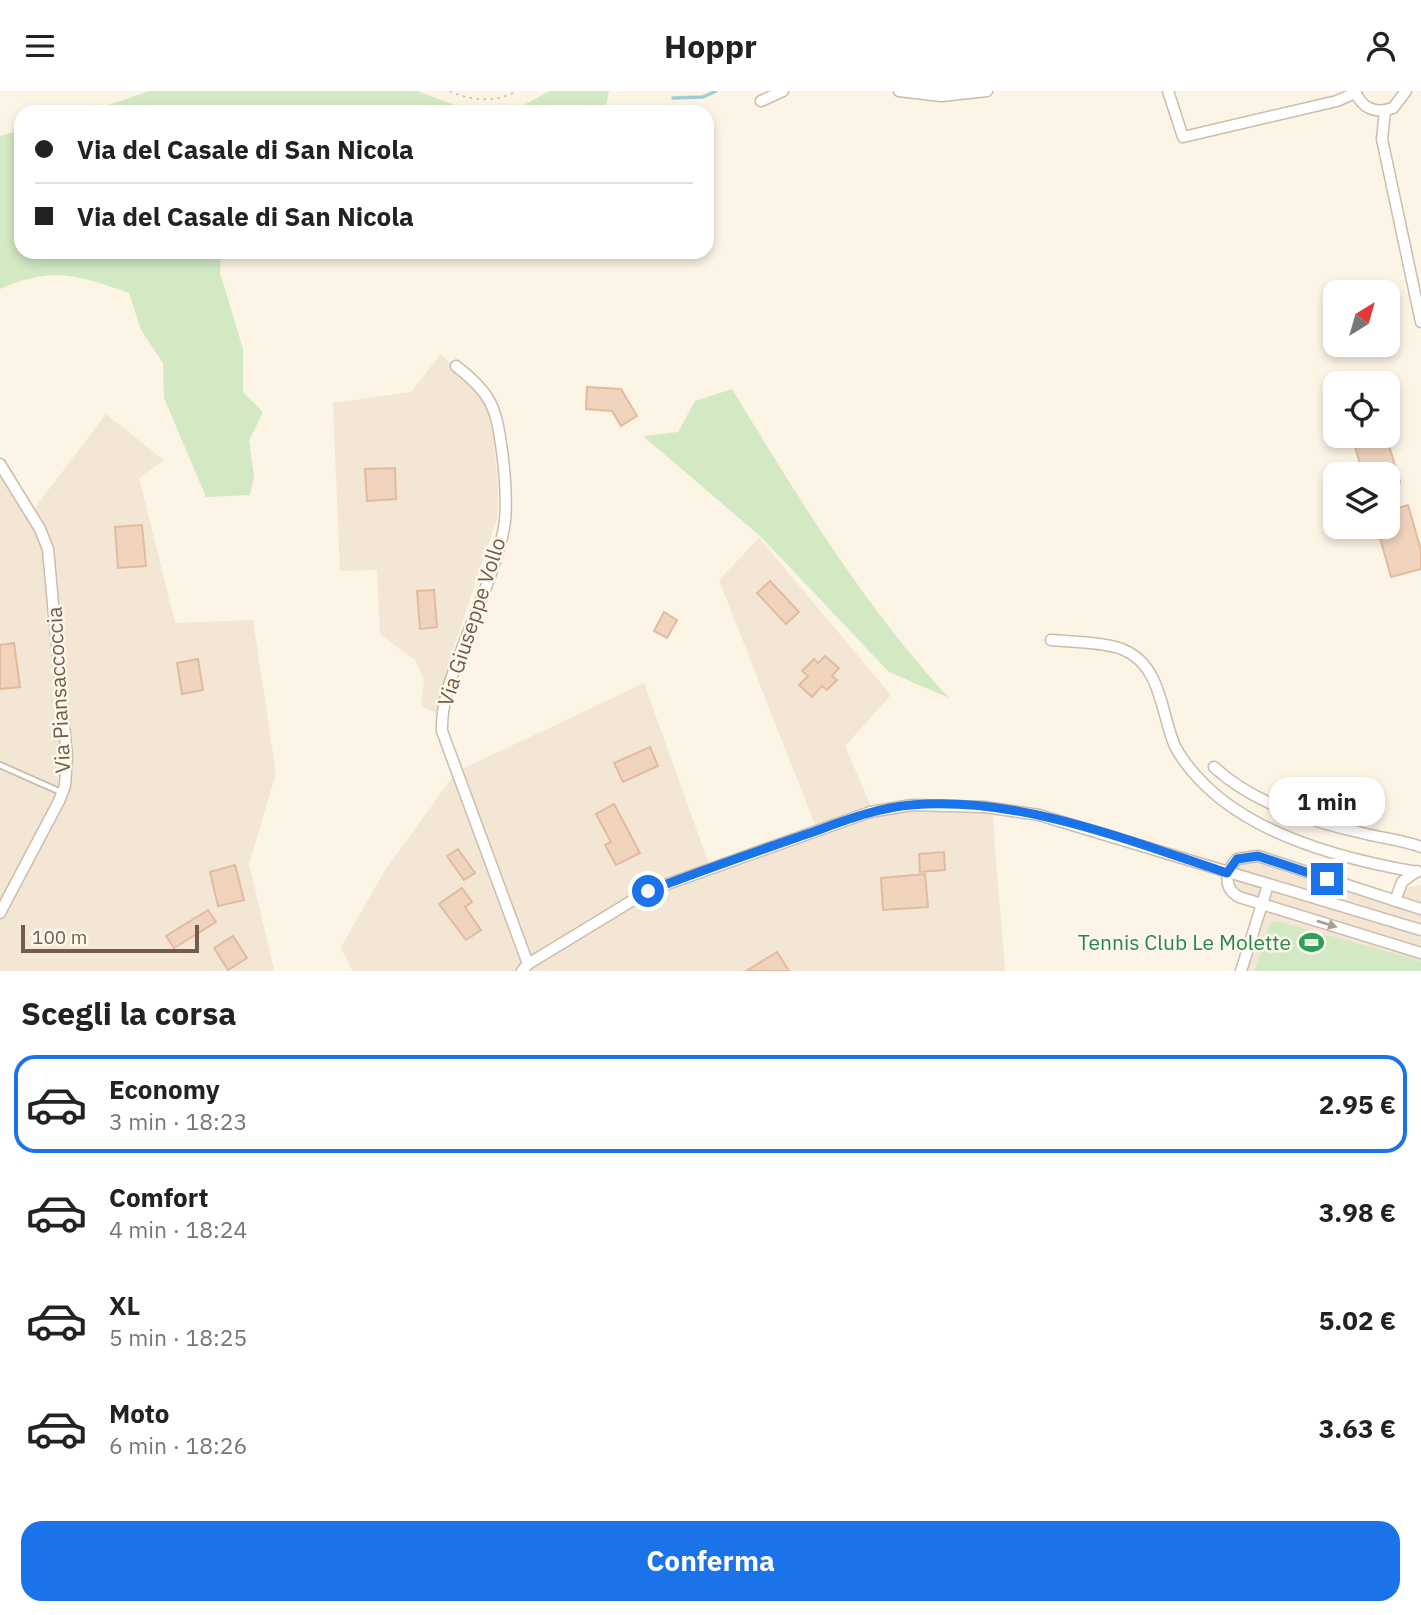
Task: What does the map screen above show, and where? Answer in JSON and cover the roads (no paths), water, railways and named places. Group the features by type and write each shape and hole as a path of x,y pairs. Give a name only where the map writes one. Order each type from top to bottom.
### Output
{"street":[{"path":"761,101 783,91"},
{"path":"899,91 941,96 987,91"},
{"path":"1168,91 1183,137 1337,101 1355,92 1364,105 1385,111 1401,102 1406,91"},
{"path":"1385,111 1382,139 1421,322"},
{"name":"Via Giuseppe Vollo","path":"456,366 481,386 496,410 506,478 505,522 484,590 452,676 442,715 442,731 525,967"},
{"name":"Via Piansaccoccia","path":"0,464 40,529 48,549 66,743 62,793 0,913"},
{"path":"1051,640 1124,649 1134,657 1156,685 1175,747 1186,764 1203,783 1241,814 1349,858 1419,871"},
{"path":"1213,767 1229,781 1272,804 1359,832 1421,847"},
{"path":"525,967 648,891 870,812 912,805 985,807 1039,815 1421,930"},
{"path":"1421,909 1258,856 1237,859 1227,873 1229,887 1235,895 1421,953"},
{"path":"1395,901 1402,882 1419,871"},
{"path":"1241,971 1268,885"}],"lane":[{"path":"0,765 62,793"}],"waterway":[{"path":"673,98 703,97 716,91"}],"place":[{"name":"Tennis Club Le Molette","path":"1311,943"}]}
